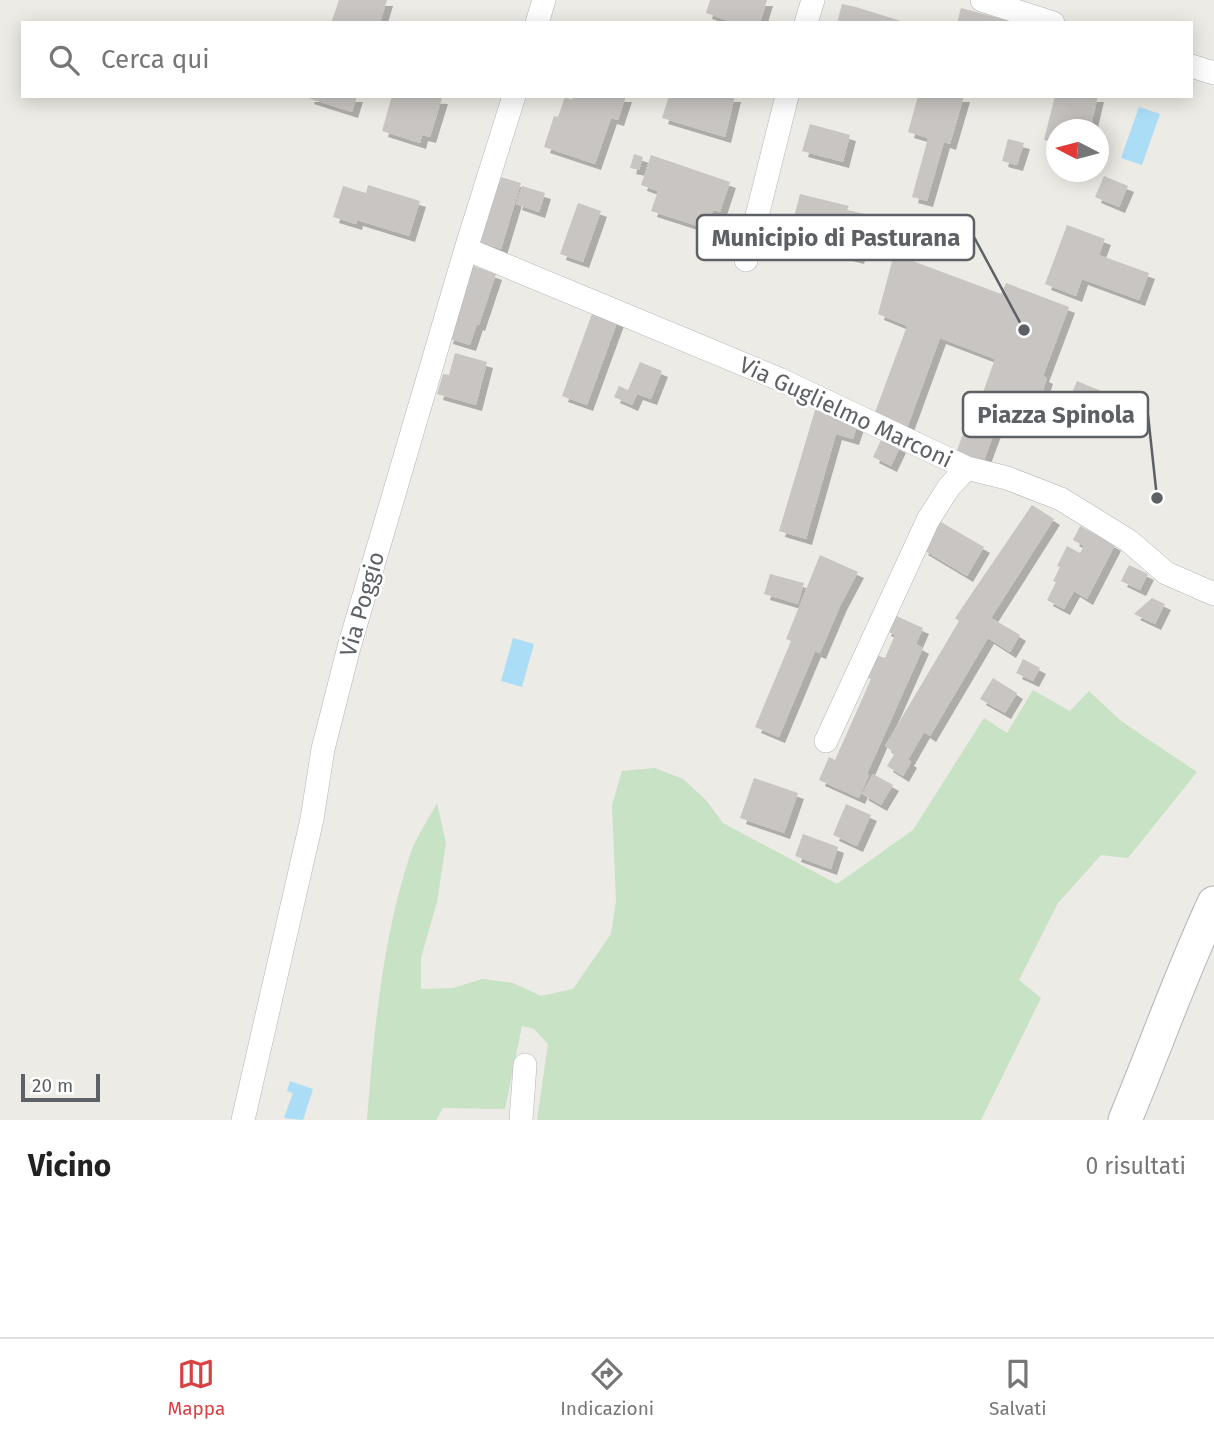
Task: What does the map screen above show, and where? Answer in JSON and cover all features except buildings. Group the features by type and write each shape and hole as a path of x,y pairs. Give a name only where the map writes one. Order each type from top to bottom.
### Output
{"main road":[{"path":"1125,1120 1162,1033 1187,961 1214,903"}],"street":[{"path":"538,21 544,0"},
{"path":"808,21 813,0"},
{"path":"982,0 1047,21"},
{"path":"1193,67 1214,73"},
{"name":"Via Poggio","path":"243,1120 312,819 323,749 349,647 513,98"},
{"path":"746,260 786,98"},
{"name":"Via Guglielmo Marconi","path":"466,249 779,379 967,468 1007,478 1061,499 1129,541 1166,573 1214,594"},
{"path":"826,741 928,520 949,487 967,468"},
{"path":"521,1120 525,1065"}],"green space":[{"path":"1033,690 1070,711 1089,691 1121,721 1197,772 1128,858 1101,855 1058,903 1019,980 1041,998 981,1120 537,1120 548,1044 534,1029 522,1026 505,1109 443,1108 436,1120 367,1120 376,1020 392,920 413,848 437,803 446,843 437,902 421,958 421,989 453,988 482,979 513,983 541,996 573,989 611,934 616,901 612,805 622,771 655,768 683,779 706,800 723,823 837,884 913,830 984,718 1007,733"}],"water":[{"path":"1139,107 1160,114 1142,165 1121,158"},
{"path":"513,638 534,644 522,687 501,681"},
{"path":"290,1081 313,1089 303,1120 284,1118 293,1093 287,1091"}],"place":[{"name":"Municipio di Pasturana","path":"1024,330"},
{"name":"Piazza Spinola","path":"1157,498"}]}
